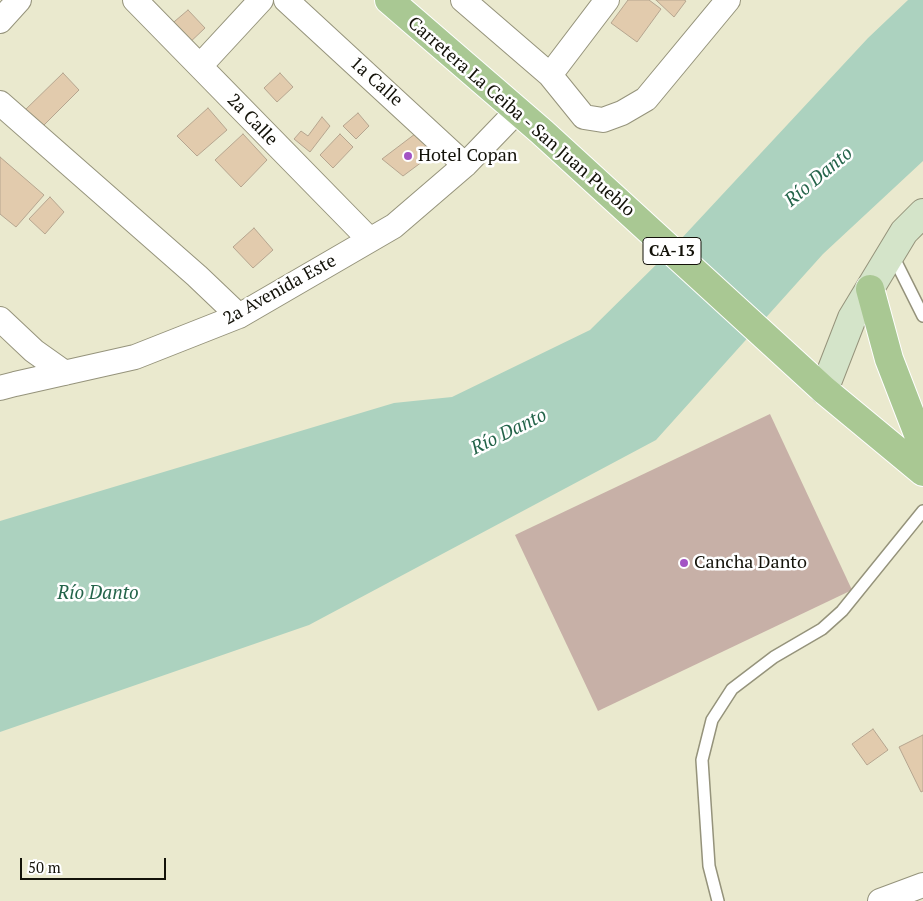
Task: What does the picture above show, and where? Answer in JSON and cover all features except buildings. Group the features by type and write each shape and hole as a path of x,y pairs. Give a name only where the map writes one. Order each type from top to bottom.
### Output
{"main road":[{"name":"Carretera La Ceiba - San Juan Pueblo","path":"389,0 542,132 824,390 923,472"},
{"path":"870,289 889,359 923,447"}],"street":[{"path":"0,21 19,0"},
{"name":"2a Calle","path":"135,0 369,240"},
{"path":"200,66 261,0"},
{"name":"1a Calle","path":"286,0 465,164"},
{"path":"463,0 550,75 584,117 603,120 622,113 646,99 728,0"},
{"path":"550,75 607,0"},
{"path":"0,103 197,276 239,316"},
{"name":"2a Avenida Este","path":"0,388 135,357 239,316 394,226 465,164 518,111"},
{"path":"824,390 852,318 904,232 923,213"},
{"path":"0,319 34,351 65,373"},
{"path":"880,901 923,884"}],"lane":[{"path":"892,253 923,316"},
{"path":"718,901 709,866 702,760 712,720 732,689 774,657 822,630 842,611 923,511"}],"shaded area":[{"name":"Cancha Danto","path":"770,414 852,590 598,711 515,535"}],"water":[{"name":"Río Danto","path":"908,0 923,0 923,161 823,254 656,440 309,625 0,732 0,521 394,403 452,397 590,330 667,254 868,38"}],"place":[{"name":"Hotel Copan","path":"408,156"},
{"name":"Cancha Danto","path":"684,563"}]}
